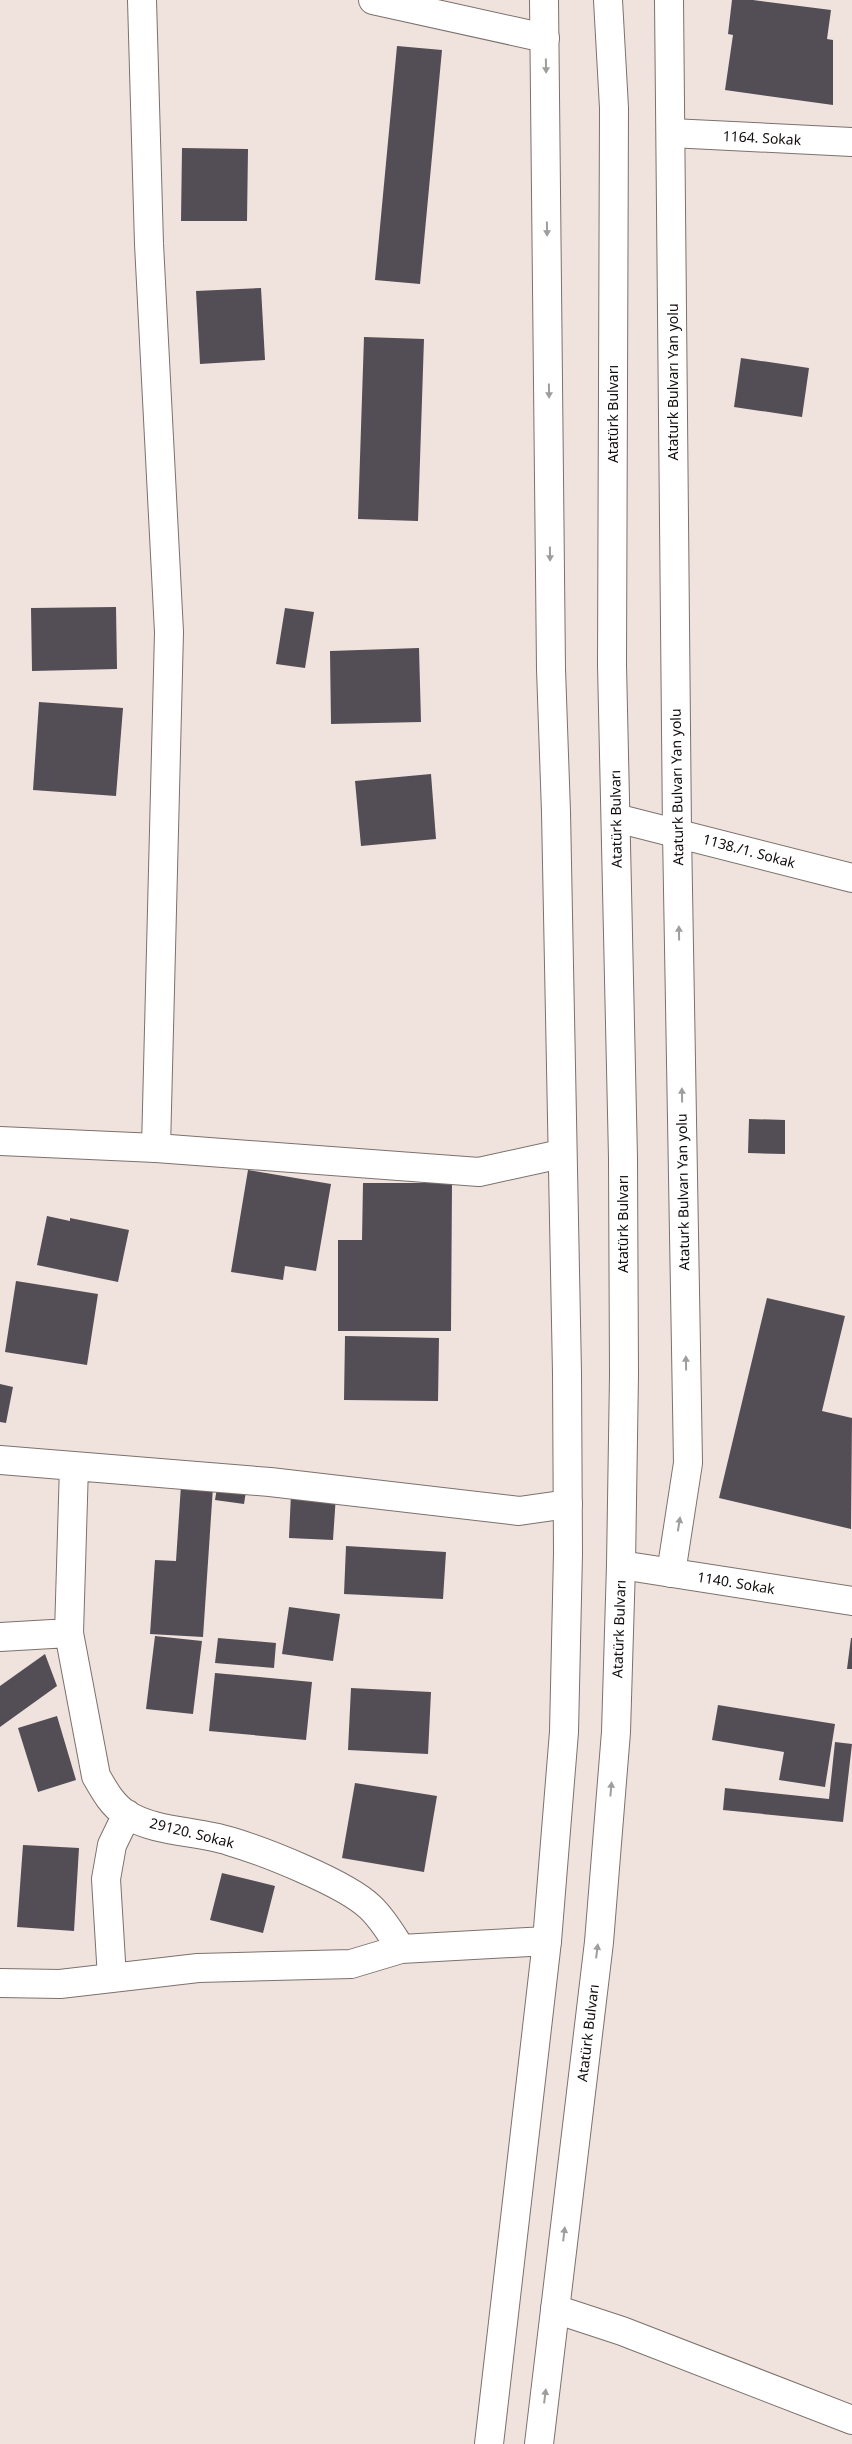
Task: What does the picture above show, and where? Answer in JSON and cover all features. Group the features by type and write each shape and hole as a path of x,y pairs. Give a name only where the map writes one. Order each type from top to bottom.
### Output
{"main road":[{"path":"142,0 149,244 169,632 156,1148"},
{"path":"373,0 545,38"},
{"path":"489,2444 546,1941 564,1732 568,1504 567,1373 556,822 551,670 544,0"},
{"name":"Atatürk Bulvarı","path":"539,2444 599,1942 616,1732 621,1565 624,1375 623,1158 612,665 614,108 608,0"},
{"name":"Ataturk Bulvarı Yan yolu","path":"669,0 677,832 688,1463 671,1573"},
{"name":"1164. Sokak","path":"671,133 852,142"},
{"name":"1138./1. Sokak","path":"616,818 852,878"},
{"path":"0,1142 156,1148 479,1172 562,1154"},
{"path":"0,1460 270,1482 519,1511 568,1504"},
{"name":"29120. Sokak","path":"74,1466 69,1633 96,1776 107,1796 126,1814 148,1823 229,1841 314,1874 369,1906 402,1950"},
{"name":"1140. Sokak","path":"621,1565 852,1601"},
{"path":"0,1637 69,1633"},
{"path":"112,1978 106,1879 112,1846 126,1814"},
{"path":"0,1983 60,1984 198,1968 351,1964 402,1950 546,1941"},
{"path":"555,2308 622,2331 852,2420"}],"building":[{"path":"732,0 753,0 831,10 827,39 833,40 833,105 725,90 733,35 728,34"},
{"path":"397,46 442,50 420,284 375,280"},
{"path":"182,148 248,149 247,221 181,221"},
{"path":"261,288 265,360 200,364 196,291"},
{"path":"364,337 424,339 418,521 358,519"},
{"path":"741,358 809,368 802,417 734,407"},
{"path":"116,607 117,669 32,671 31,608"},
{"path":"285,608 314,612 305,668 276,664"},
{"path":"419,648 421,722 331,724 330,651"},
{"path":"39,702 123,708 116,796 33,790"},
{"path":"431,774 436,839 361,846 355,781"},
{"path":"749,1119 785,1120 785,1154 748,1153"},
{"path":"248,1170 331,1184 316,1271 285,1266 283,1280 231,1272"},
{"path":"363,1183 452,1183 451,1331 338,1331 338,1240 362,1240"},
{"path":"47,1216 70,1221 70,1218 129,1230 118,1282 37,1265"},
{"path":"16,1281 98,1294 87,1365 5,1352"},
{"path":"767,1298 845,1316 822,1411 852,1418 851,1529 719,1498"},
{"path":"345,1336 439,1338 438,1401 344,1400"},
{"path":"0,1384 13,1387 6,1423 0,1422"},
{"path":"218,1482 247,1485 244,1504 215,1500"},
{"path":"181,1485 213,1487 203,1637 150,1634 155,1560 176,1561"},
{"path":"291,1493 336,1495 333,1540 289,1538"},
{"path":"346,1546 446,1552 443,1599 344,1594"},
{"path":"289,1607 340,1614 333,1661 282,1654"},
{"path":"155,1636 202,1641 193,1714 146,1709"},
{"path":"218,1638 276,1643 274,1668 215,1663"},
{"path":"851,1638 852,1669 847,1669"},
{"path":"45,1654 57,1686 0,1727 0,1686"},
{"path":"215,1673 312,1682 306,1740 209,1731"},
{"path":"351,1688 431,1692 428,1754 348,1750"},
{"path":"718,1705 835,1724 825,1787 779,1780 784,1752 712,1740"},
{"path":"57,1716 76,1780 38,1792 18,1728"},
{"path":"835,1742 852,1744 843,1822 723,1810 725,1788 829,1799"},
{"path":"355,1783 437,1796 424,1872 342,1858"},
{"path":"23,1845 79,1848 74,1931 17,1927"},
{"path":"222,1873 275,1886 263,1933 210,1920"}]}
